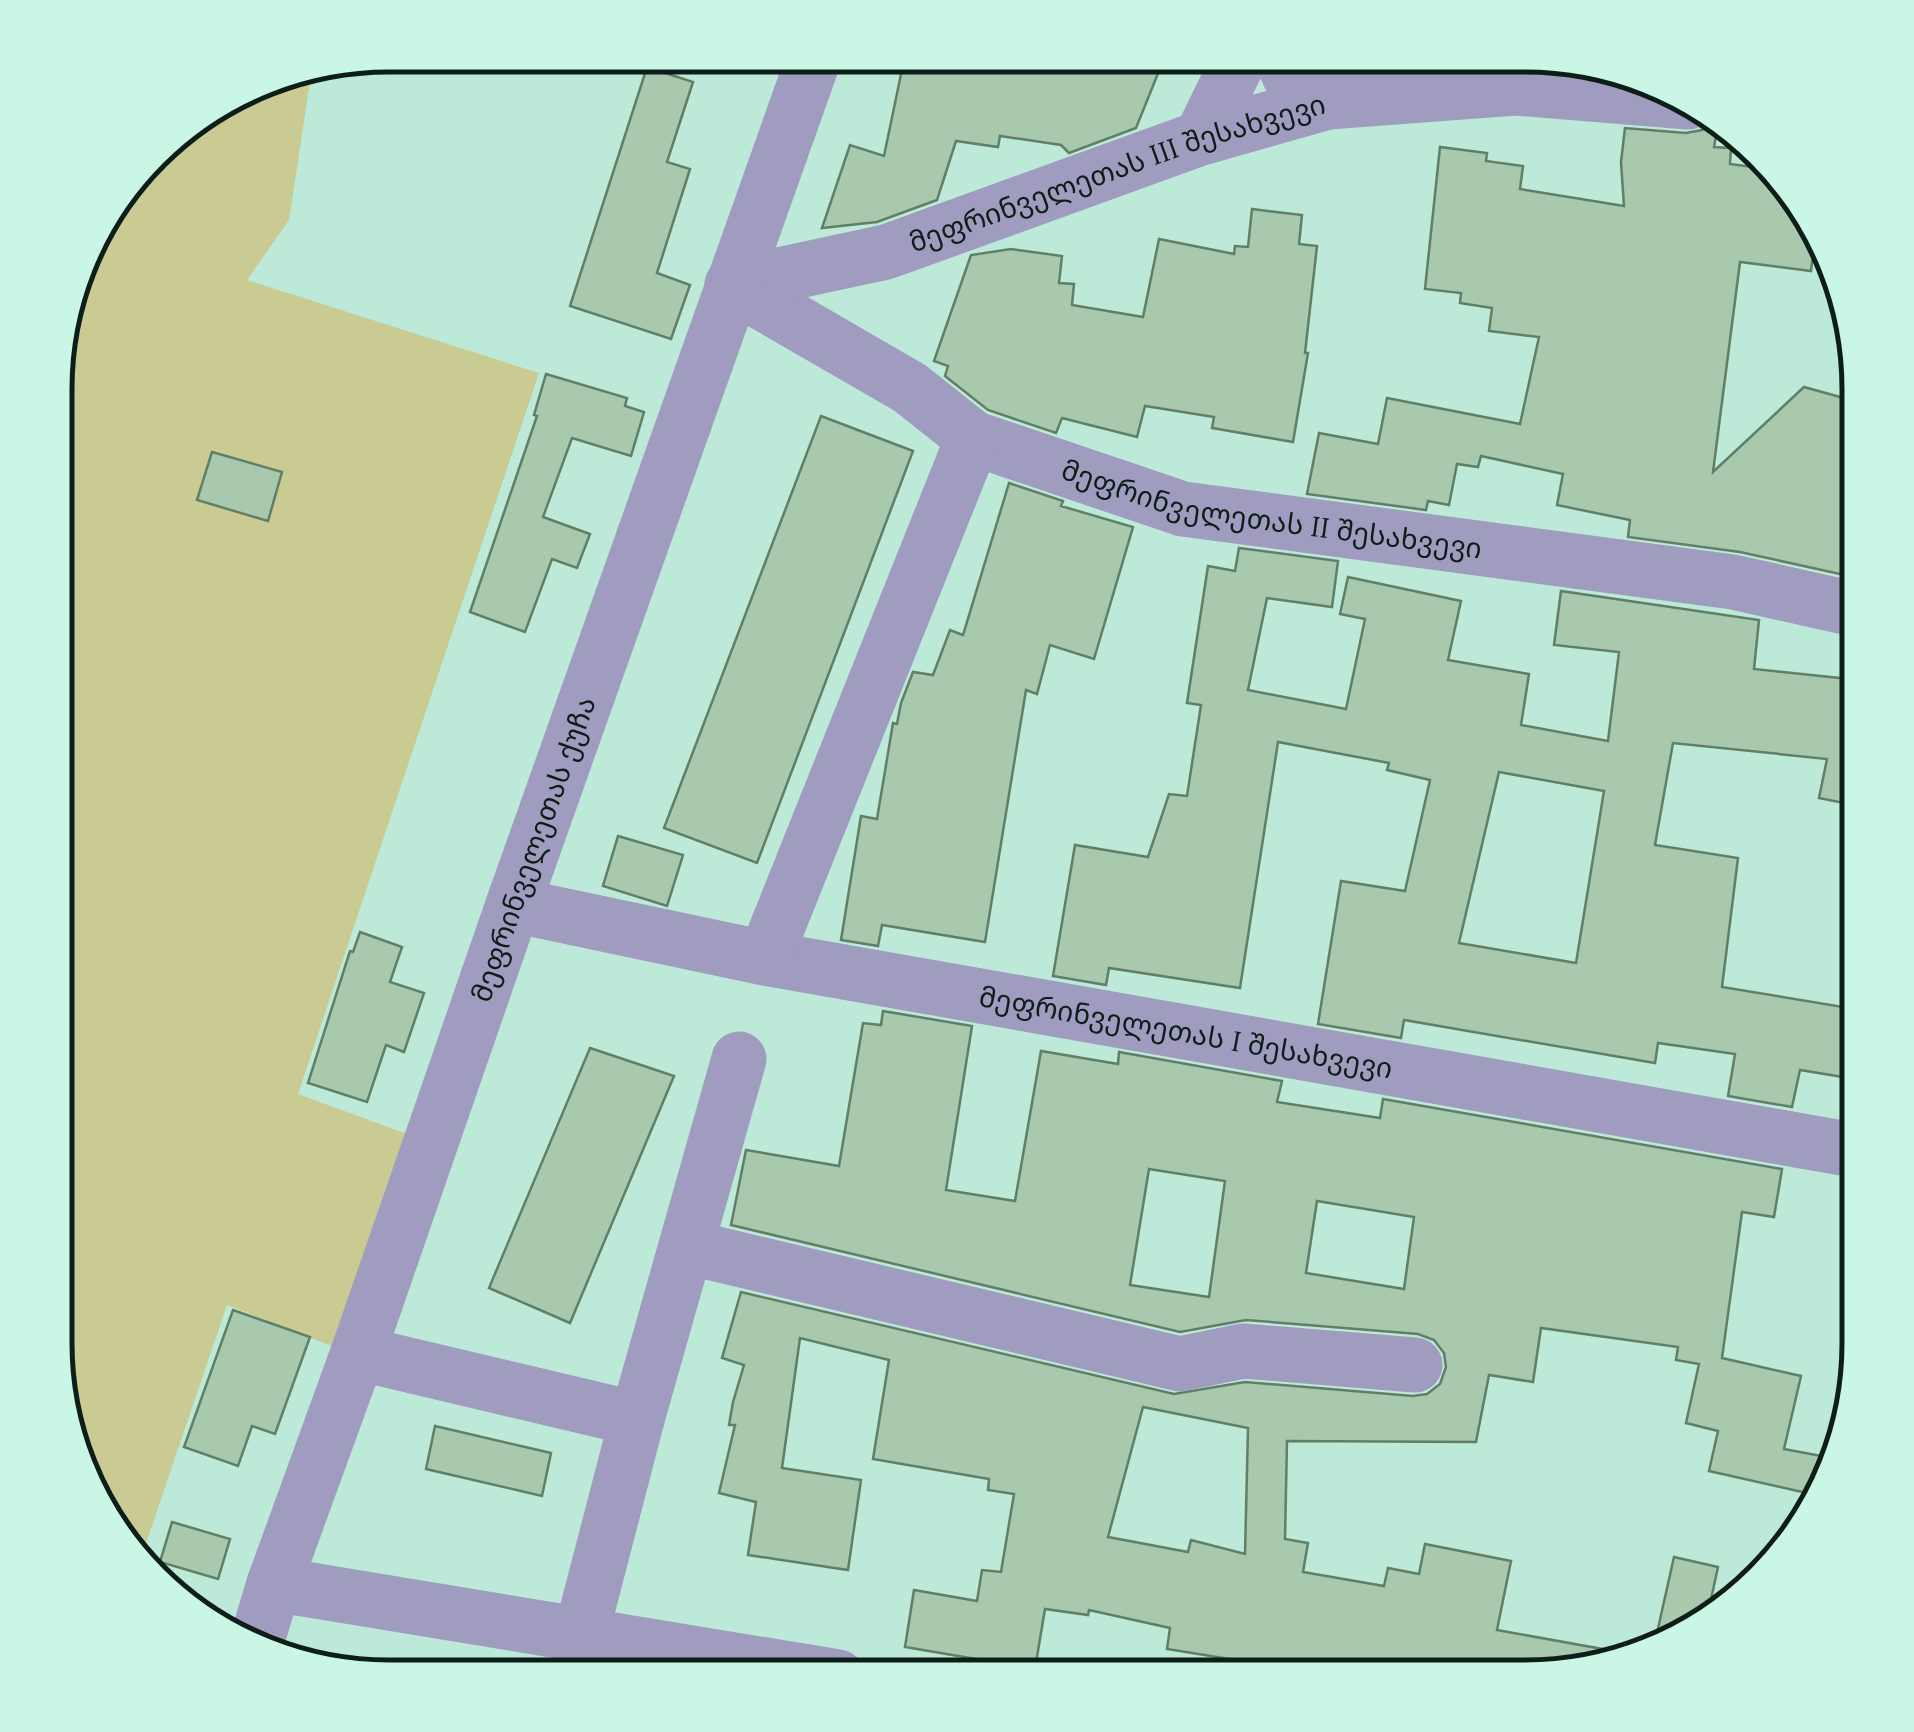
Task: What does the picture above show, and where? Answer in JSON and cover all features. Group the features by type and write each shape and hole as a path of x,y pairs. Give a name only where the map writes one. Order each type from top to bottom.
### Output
{"street":[{"name":"მეფრინველეთას ქუჩა","path":"260,1631 809,73"},
{"path":"1201,138 1232,73"},
{"path":"1288,73 1328,102"},
{"name":"მეფრინველეთას III შესახვევი","path":"732,286 886,252 1201,138 1328,102 1515,88 1649,99"},
{"name":"მეფრინველეთას II შესახვევი","path":"732,286 910,388 974,438 1183,509 1733,582 1841,606"},
{"path":"765,958 974,438"},
{"name":"მეფრინველეთას I შესახვევი","path":"513,905 765,958 1842,1148"},
{"path":"581,1634 636,1419 740,1059"},
{"path":"688,1247 1180,1364 1244,1351 1415,1365"},
{"path":"358,1353 636,1419"},
{"path":"274,1584 581,1634 647,1660"}],"green space":[{"path":"310,84 289,220 247,280 539,373 298,1094 407,1134 337,1348 227,1305 146,1544 115,1501 97,1464 79,1404 73,1363 75,348 97,268 115,231 151,181 181,151 231,115 288,89"}],"building":[{"path":"645,73 665,73 693,82 667,162 690,169 657,273 690,285 671,339 570,306"},
{"path":"901,73 1158,73 1136,128 1069,153 1061,145 1000,136 998,147 956,141 937,200 877,222 822,228 850,145 884,156"},
{"path":"1625,128 1686,133 1702,130 1716,137 1714,147 1731,150 1730,164 1750,167 1763,181 1799,231 1813,259 1811,271 1740,262 1713,472 1804,387 1841,397 1841,574 1740,552 1628,537 1630,520 1557,505 1563,474 1481,456 1478,467 1457,464 1449,505 1428,501 1426,510 1307,494 1319,433 1378,444 1387,398 1520,424 1539,337 1489,331 1492,308 1460,303 1461,293 1425,289 1440,147 1487,153 1486,161 1523,166 1520,189 1624,206 1621,162"},
{"path":"1252,209 1302,215 1299,244 1317,246 1308,353 1293,442 1212,428 1214,417 1145,406 1137,437 1062,418 1056,433 988,410 945,376 948,366 934,361 971,255 1011,249 1062,256 1059,283 1074,284 1072,305 1143,317 1159,239 1234,254 1235,246 1248,247"},
{"path":"546,374 627,398 625,406 644,412 631,456 572,438 543,517 590,534 577,568 552,559 525,632 470,612 537,416 534,415"},
{"path":"821,416 913,451 757,863 664,828"},
{"path":"212,452 282,472 268,521 197,500"},
{"path":"1009,483 1063,501 1061,506 1133,527 1094,659 1050,645 1037,694 1026,690 985,942 882,925 878,946 841,940 861,816 877,819 893,723 897,724 913,672 933,675 950,630 963,635"},
{"path":"1239,548 1338,561 1332,607 1267,598 1248,690 1346,709 1365,619 1340,614 1348,577 1461,601 1448,660 1529,674 1521,725 1608,741 1619,652 1554,645 1561,591 1759,620 1754,669 1841,678 1841,802 1819,798 1827,759 1673,743 1655,845 1738,858 1722,987 1842,1007 1842,1077 1800,1070 1792,1107 1728,1096 1735,1054 1658,1043 1655,1063 1404,1020 1401,1038 1318,1024 1341,881 1405,891 1430,780 1387,770 1389,763 1278,742 1240,988 1109,968 1106,985 1053,976 1075,845 1148,857 1169,794 1187,796 1201,705 1187,703 1208,566 1235,571","holes":["1499,772 1604,791 1576,963 1459,943"]},
{"path":"618,836 683,855 667,906 603,886"},
{"path":"360,932 402,947 390,982 424,993 404,1052 386,1045 367,1102 308,1083 350,951 353,952"},
{"path":"883,1011 972,1026 946,1190 1015,1201 1041,1051 1118,1064 1119,1052 1282,1081 1277,1102 1380,1118 1383,1099 1782,1169 1774,1217 1742,1212 1722,1358 1801,1376 1784,1449 1820,1456 1809,1482 1804,1492 1709,1471 1718,1431 1686,1423 1699,1364 1676,1360 1678,1347 1541,1328 1533,1382 1489,1375 1476,1442 1287,1441 1285,1539 1308,1543 1303,1572 1384,1586 1388,1568 1419,1574 1425,1544 1511,1561 1497,1630 1604,1649 1545,1659 1231,1659 1167,1649 1170,1628 1089,1610 1088,1615 1045,1609 1037,1659 979,1659 905,1647 914,1590 977,1601 982,1570 1001,1572 1014,1494 988,1490 989,1479 873,1459 889,1360 800,1338 782,1468 861,1480 848,1570 748,1555 756,1502 719,1493 735,1425 729,1425 733,1402 744,1365 722,1358 741,1292 1174,1394 1245,1382 1413,1396 1427,1394 1440,1384 1446,1367 1444,1353 1434,1340 1418,1334 1246,1320 1180,1332 731,1225 746,1150 839,1166 863,1023 881,1025","holes":["1149,1169 1225,1181 1209,1297 1130,1285","1317,1201 1414,1217 1404,1289 1306,1273","1143,1407 1248,1428 1245,1554 1191,1540 1188,1552 1108,1537"]},
{"path":"590,1048 674,1076 570,1323 489,1288"},
{"path":"233,1310 310,1337 275,1434 252,1426 238,1466 184,1447"},
{"path":"435,1426 551,1453 542,1496 426,1469"},
{"path":"172,1522 230,1539 218,1579 160,1560"},
{"path":"1674,1557 1718,1567 1711,1597 1658,1629"}]}
